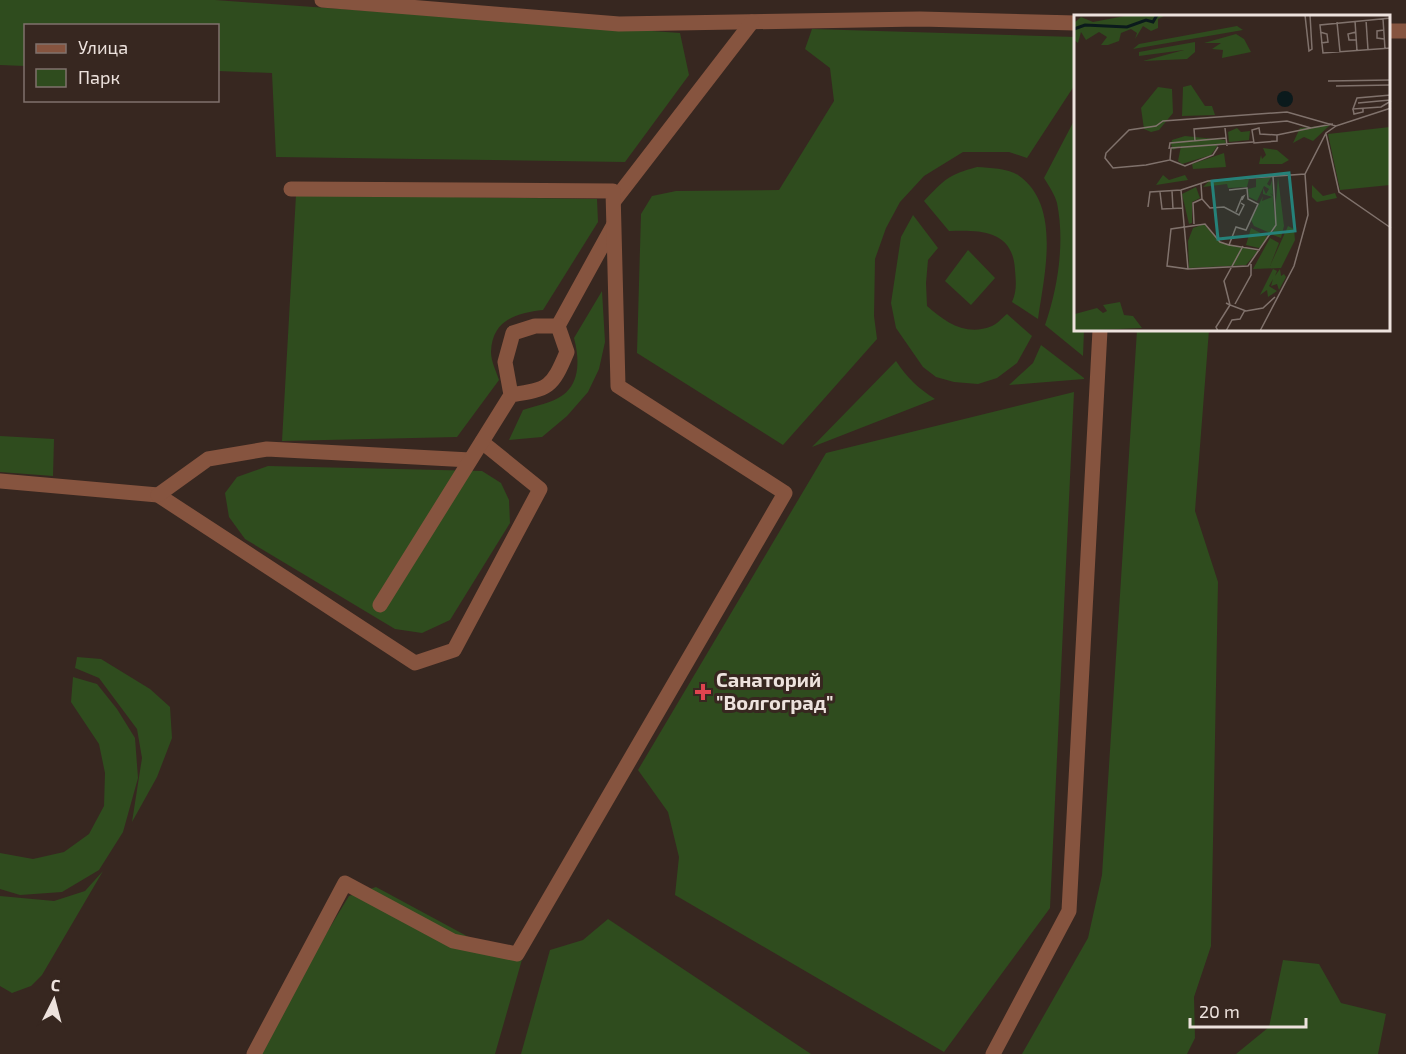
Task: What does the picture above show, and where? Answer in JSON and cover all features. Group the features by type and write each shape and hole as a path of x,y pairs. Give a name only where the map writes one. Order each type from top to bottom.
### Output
{"street":[{"path":"322,0 619,24 920,19 1074,23"},
{"path":"614,201 752,22"},
{"path":"254,1054 345,883 453,941 518,954 785,493 618,386 614,191 291,189"},
{"path":"511,395 540,390 556,377 567,352 558,326 614,224"},
{"path":"380,604 511,395 505,362 513,333 535,326 558,326"},
{"path":"993,1054 1069,911 1100,332"},
{"path":"0,481 158,495 415,663 454,650 540,489 482,442"},
{"path":"158,495 208,459 267,449 471,460"}],"green space":[{"path":"0,0 215,0 680,33 689,75 625,162 276,157 272,73 219,71 219,24 24,24 24,66 0,65"},
{"path":"812,29 1074,37 1074,86 1027,158 1009,152 963,152 924,176 900,202 886,228 875,259 874,316 877,339 783,445 637,353 641,214 652,196 676,191 779,190 834,101 830,68 805,49"},
{"path":"1074,121 1074,332 1084,332 1083,356 1045,325 1057,280 1060,233 1057,203 1044,178"},
{"path":"977,167 1004,170 1018,175 1032,188 1041,204 1047,242 1038,319 1012,302 1016,286 1013,257 1002,240 983,232 949,231 924,201 948,179"},
{"path":"296,195 597,199 598,222 543,310 515,316 501,325 496,332 492,341 491,355 499,380 457,437 282,441"},
{"path":"913,215 938,248 928,260 927,306 956,326 973,330 992,326 1007,314 1032,336 1017,363 997,378 978,384 954,382 936,377 923,367 896,328 891,303 901,237"},
{"path":"968,250 995,278 971,305 945,281"},
{"path":"602,291 605,342 599,369 588,392 567,416 542,437 509,440 523,410 559,398 569,390 577,369 574,338"},
{"path":"1137,332 1209,332 1195,511 1218,582 1211,946 1194,997 1195,1038 1187,1054 1022,1054 1088,938 1102,875"},
{"path":"1041,345 1084,379 1009,385 1033,363"},
{"path":"896,361 913,382 935,399 812,447"},
{"path":"1074,392 1050,908 944,1052 675,895 679,857 668,812 638,770 826,453"},
{"path":"0,436 54,439 53,476 0,472"},
{"path":"268,466 482,471 501,483 509,500 510,523 450,620 422,633 395,629 245,539 229,517 225,493 237,477"},
{"path":"77,657 101,659 150,689 170,707 172,738 157,777 132,822 142,758 137,729 99,678 75,668"},
{"path":"73,677 97,684 117,709 135,738 138,778 123,832 99,870 62,892 20,895 0,889 0,853 33,859 64,852 89,834 104,806 105,773 99,744 71,702"},
{"path":"103,871 42,975 31,986 12,993 0,986 0,896 54,901 85,891"},
{"path":"376,887 476,941 523,956 495,1054 253,1054 349,896"},
{"path":"608,919 811,1054 521,1054 550,950 583,940"},
{"path":"1283,960 1319,964 1341,1003 1386,1014 1378,1054 1236,1054 1269,1027"}],"place":[{"name":"Санаторий \"Волгоград\"","path":"703,692"}]}
